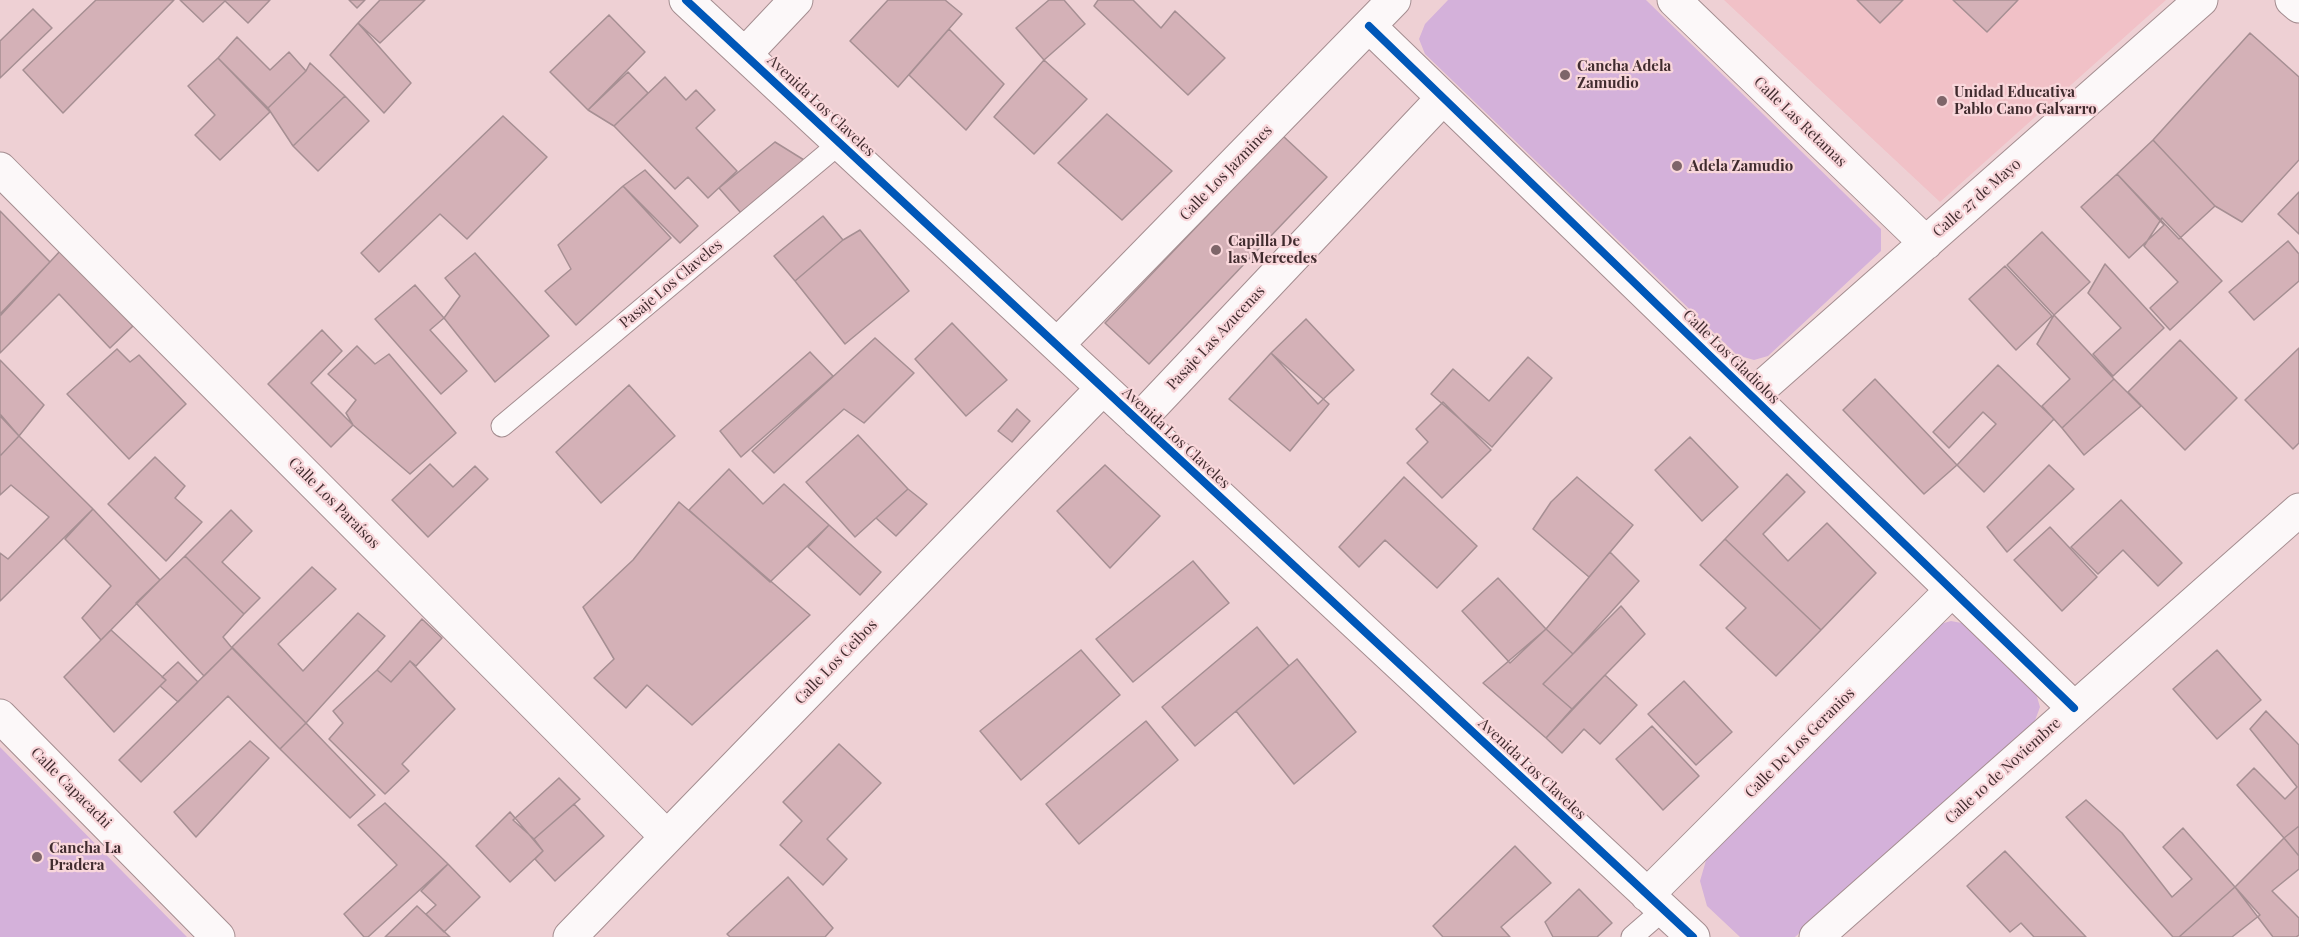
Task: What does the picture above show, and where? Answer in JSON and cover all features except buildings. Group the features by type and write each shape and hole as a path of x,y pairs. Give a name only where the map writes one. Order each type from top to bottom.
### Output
{"street":[{"name":"Avenida Los Claveles","path":"686,0 1693,937"},
{"path":"745,54 796,0"},
{"name":"Calle Los Jazmines","path":"1057,345 1394,0"},
{"name":"Calle Las Retamas","path":"1674,0 1926,243"},
{"name":"Calle 27 de Mayo","path":"1752,396 2201,0"},
{"path":"2292,0 2299,6"},
{"name":"Calle Los Gladiolos","path":"1369,26 2074,708"},
{"name":"Pasaje Las Azucenas","path":"1138,421 1443,98"},
{"name":"Calle Los Paraísos","path":"0,169 667,837"},
{"name":"Calle Los Ceibos","path":"570,937 1103,388"},
{"name":"Calle 10 de Noviembre","path":"1816,937 2299,510"},
{"name":"Calle De Los Geranios","path":"1655,903 1952,590"},
{"name":"Calle Capacachi","path":"0,716 218,937"}],"lane":[{"name":"Pasaje Los Claveles","path":"502,426 840,143"},
{"path":"1632,937 1655,903"}],"shaded area":[{"path":"1448,0 1646,0 1881,229 1881,251 1768,356 1754,360 1737,355 1425,54 1419,39 1425,24"},
{"name":"Unidad Educativa Pablo Cano Galvarro","path":"1724,0 2166,0 1940,202"},
{"path":"1951,621 1967,624 2035,690 2040,707 2033,726 1795,937 1740,937 1707,906 1700,881 1707,857 1937,625"},
{"name":"Cancha La Pradera","path":"0,747 187,937 0,937"}],"cycle path":[{"path":"686,0 1693,937"},
{"path":"1369,26 2074,708"}],"place":[{"name":"Cancha Adela Zamudio","path":"1565,75"},
{"name":"Unidad Educativa Pablo Cano Galvarro","path":"1942,101"},
{"name":"Adela Zamudio","path":"1677,166"},
{"name":"Capilla De las Mercedes","path":"1216,250"},
{"name":"Cancha La Pradera","path":"37,857"}]}
